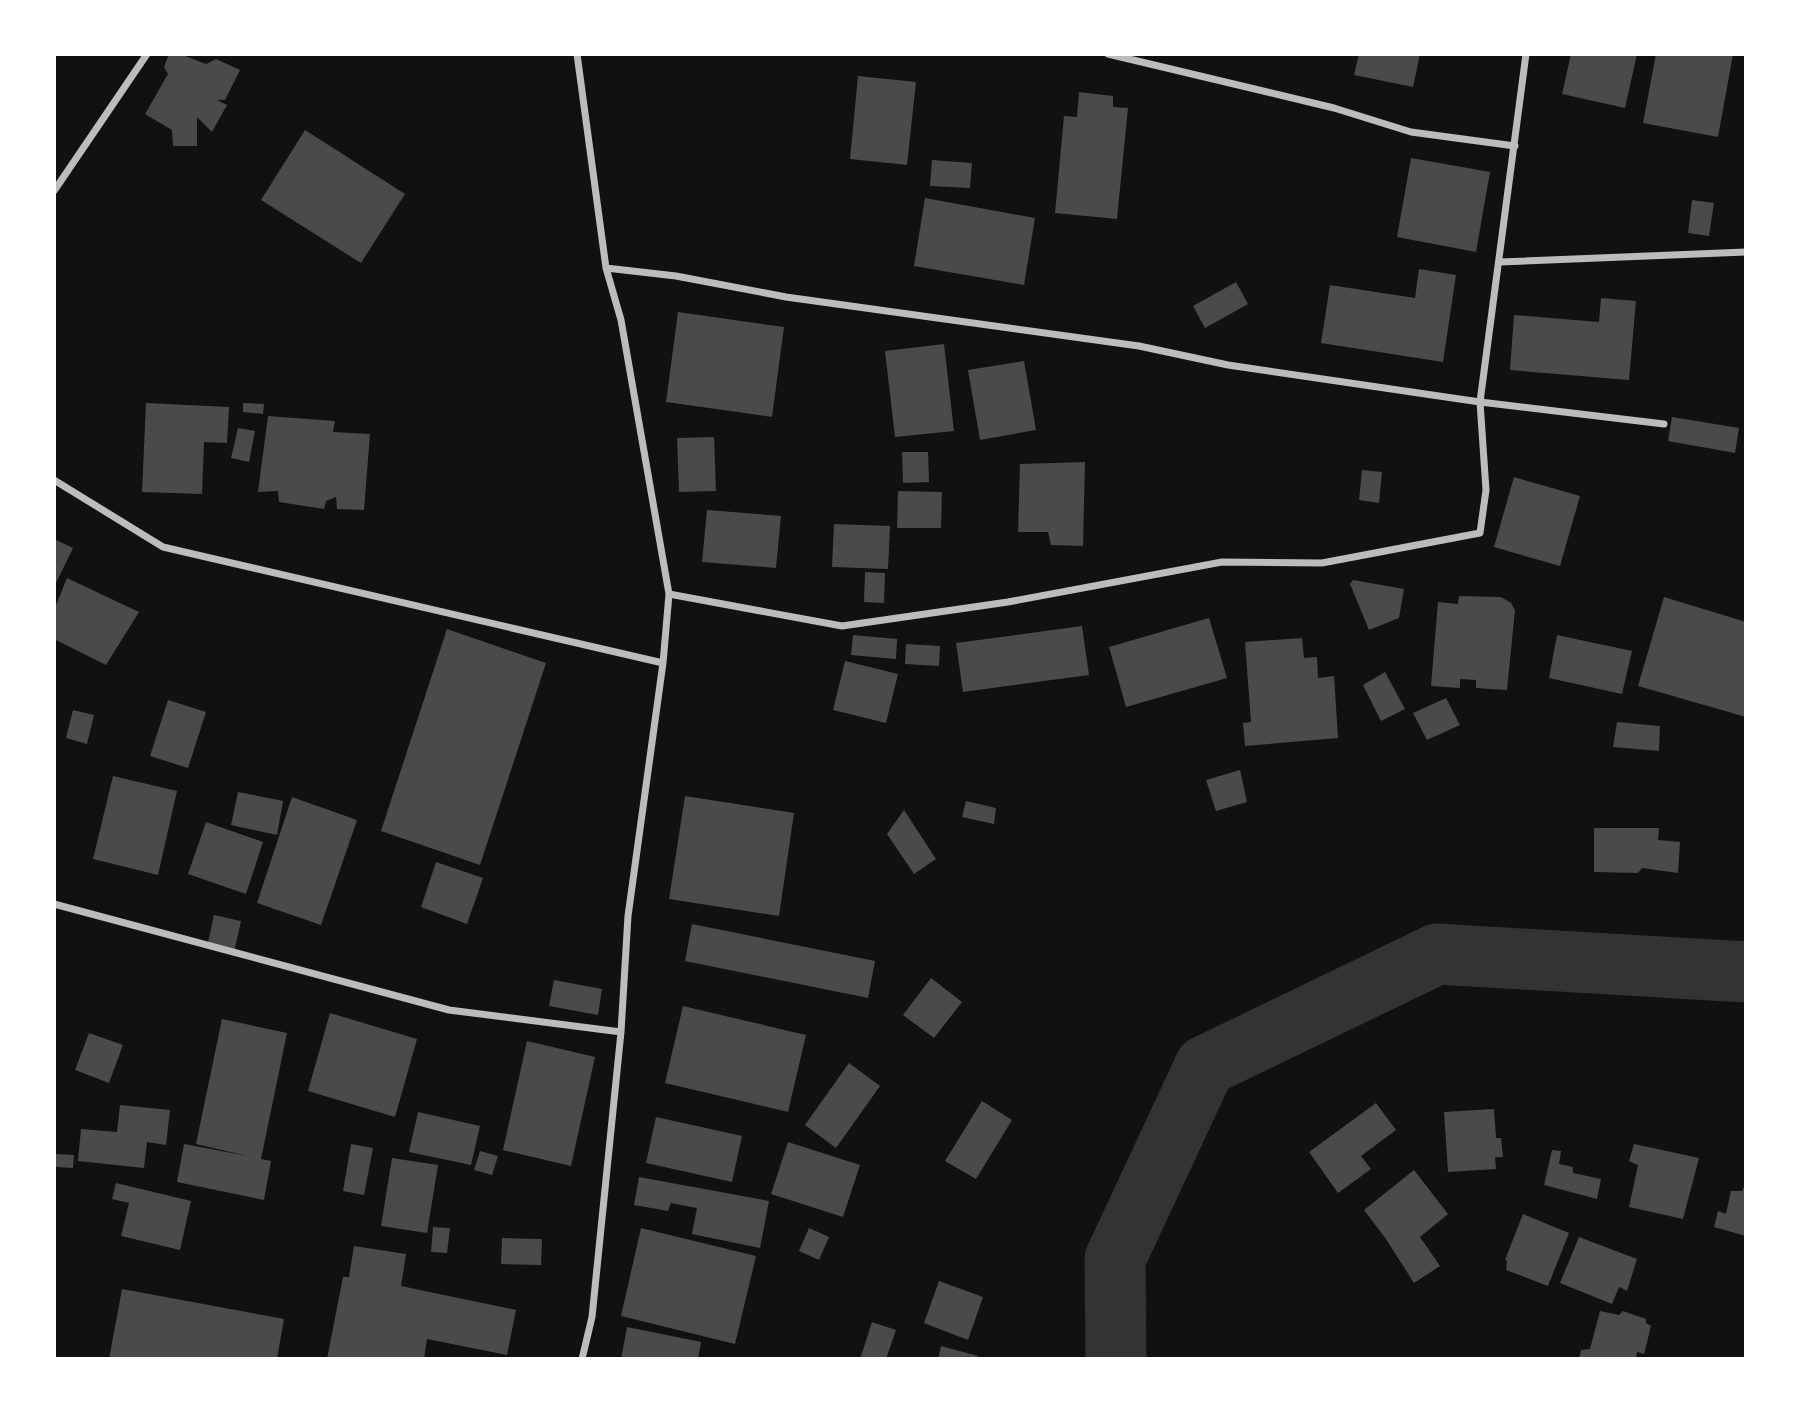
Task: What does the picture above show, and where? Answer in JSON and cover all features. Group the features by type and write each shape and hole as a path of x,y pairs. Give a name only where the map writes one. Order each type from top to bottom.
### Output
{"street":[{"path":"54,191 147,54"},
{"path":"577,54 606,268 621,320 669,594 663,663 628,916 621,1032 592,1317 582,1359"},
{"path":"1108,54 1334,108 1411,132 1515,145"},
{"path":"1153,64 1154,54"},
{"path":"669,594 842,626 1008,602 1222,562 1322,563 1480,533 1486,490 1480,402 1526,54"},
{"path":"1499,264 1746,252"},
{"path":"606,268 676,276 799,299 1139,346 1228,365 1480,402 1664,424"},
{"path":"54,480 163,547 663,663"},
{"path":"54,904 449,1010 621,1032"}],"building":[{"path":"169,54 180,54 206,64 216,59 240,70 225,100 217,100 227,105 212,132 197,117 197,146 173,146 172,130 145,114 168,74 164,67"},
{"path":"1359,54 1420,54 1413,87 1354,75"},
{"path":"1571,54 1637,54 1625,108 1562,94"},
{"path":"1656,54 1733,54 1718,137 1643,123"},
{"path":"858,76 916,82 907,165 850,159"},
{"path":"1079,92 1113,96 1113,107 1128,108 1117,219 1055,213 1064,116 1077,117"},
{"path":"305,130 405,194 361,263 261,200"},
{"path":"1411,158 1490,172 1476,252 1397,237"},
{"path":"932,160 972,163 970,188 930,186"},
{"path":"925,198 1035,218 1024,285 914,266"},
{"path":"1692,200 1714,203 1709,236 1688,233"},
{"path":"1419,269 1456,275 1443,362 1321,343 1330,285 1415,298"},
{"path":"1236,282 1248,304 1205,328 1193,306"},
{"path":"1601,298 1636,301 1629,380 1510,370 1514,315 1599,322"},
{"path":"678,312 784,327 772,417 666,402"},
{"path":"944,344 954,431 895,437 885,351"},
{"path":"1024,361 1036,430 980,440 968,370"},
{"path":"146,403 229,407 227,443 204,442 202,494 142,492"},
{"path":"243,403 264,404 263,414 243,412"},
{"path":"268,416 335,421 333,432 370,434 364,510 337,509 336,497 326,501 324,509 279,502 278,491 258,492"},
{"path":"1672,417 1739,428 1735,453 1668,441"},
{"path":"238,428 255,431 249,462 231,458"},
{"path":"714,437 716,491 679,492 677,438"},
{"path":"902,452 928,452 929,482 903,483"},
{"path":"1085,462 1083,546 1051,545 1048,532 1018,532 1020,464"},
{"path":"1362,470 1382,472 1379,503 1359,500"},
{"path":"1514,477 1580,496 1560,566 1494,547"},
{"path":"898,491 942,492 941,528 897,528"},
{"path":"707,510 781,516 776,568 702,562"},
{"path":"834,524 890,526 888,569 832,567"},
{"path":"54,539 73,548 54,587"},
{"path":"865,572 885,573 884,603 864,602"},
{"path":"67,578 139,612 106,665 54,639 54,610"},
{"path":"1353,580 1404,589 1399,618 1369,630 1350,584"},
{"path":"1459,596 1501,597 1511,603 1515,610 1507,690 1476,688 1476,680 1460,679 1460,688 1431,686 1438,602 1458,604"},
{"path":"1664,597 1746,622 1746,717 1638,686"},
{"path":"1209,618 1227,678 1126,707 1109,647"},
{"path":"1082,626 1089,675 963,692 956,643"},
{"path":"447,629 546,663 480,865 381,831"},
{"path":"853,635 897,639 896,659 851,655"},
{"path":"1557,635 1632,651 1622,694 1549,678"},
{"path":"1302,638 1304,658 1317,657 1318,678 1334,676 1338,738 1245,746 1243,723 1251,722 1245,642"},
{"path":"906,644 940,646 939,666 905,664"},
{"path":"845,661 898,674 886,723 833,710"},
{"path":"1385,672 1405,709 1381,721 1363,685"},
{"path":"1446,698 1460,725 1427,740 1413,713"},
{"path":"168,700 206,712 188,768 150,756"},
{"path":"73,710 94,715 87,744 66,738"},
{"path":"1617,722 1660,726 1659,751 1613,747"},
{"path":"1240,770 1247,802 1216,811 1206,780"},
{"path":"113,776 177,791 158,875 93,859"},
{"path":"238,792 283,801 277,835 231,825"},
{"path":"685,796 794,813 779,916 669,899"},
{"path":"292,797 357,820 321,925 257,903"},
{"path":"966,801 996,808 994,824 962,817"},
{"path":"904,810 936,859 914,874 887,834"},
{"path":"206,822 263,842 246,894 188,874"},
{"path":"1594,828 1659,828 1658,840 1680,842 1678,873 1642,868 1638,873 1594,872"},
{"path":"436,862 483,878 467,924 421,907"},
{"path":"214,915 241,921 234,952 207,947"},
{"path":"692,924 875,961 868,998 685,961"},
{"path":"931,978 962,1002 934,1038 903,1015"},
{"path":"554,980 602,989 598,1015 549,1006"},
{"path":"683,1006 806,1035 788,1112 665,1083"},
{"path":"330,1013 417,1039 395,1117 308,1091"},
{"path":"222,1019 287,1033 261,1159 271,1161 264,1200 177,1182 184,1144 248,1156 196,1144"},
{"path":"89,1033 123,1045 109,1083 75,1070"},
{"path":"527,1041 595,1057 571,1166 503,1150"},
{"path":"849,1063 880,1086 836,1148 805,1125"},
{"path":"982,1101 1012,1120 976,1179 945,1161"},
{"path":"1376,1103 1396,1130 1361,1156 1371,1169 1338,1193 1309,1152"},
{"path":"120,1105 170,1110 166,1145 147,1142 144,1168 78,1161 81,1129 117,1132"},
{"path":"1494,1109 1496,1138 1501,1138 1503,1157 1495,1157 1496,1169 1448,1172 1444,1112"},
{"path":"418,1112 480,1126 471,1165 409,1152"},
{"path":"656,1117 742,1136 732,1182 646,1163"},
{"path":"788,1142 860,1165 843,1217 771,1194"},
{"path":"351,1144 373,1148 364,1195 343,1191"},
{"path":"1634,1144 1699,1158 1683,1219 1629,1207 1638,1165 1629,1161"},
{"path":"1552,1150 1561,1151 1559,1164 1573,1167 1573,1173 1601,1179 1597,1199 1544,1185"},
{"path":"480,1151 498,1156 492,1175 474,1170"},
{"path":"56,1154 74,1155 73,1168 56,1167"},
{"path":"392,1158 438,1165 427,1233 381,1226"},
{"path":"1414,1170 1448,1214 1420,1237 1440,1266 1414,1283 1364,1210"},
{"path":"639,1177 769,1201 760,1248 692,1234 697,1208 671,1203 668,1211 634,1205"},
{"path":"116,1183 191,1201 180,1250 121,1236 129,1203 112,1199"},
{"path":"1746,1183 1746,1236 1714,1227 1718,1211 1726,1214 1731,1191 1742,1191"},
{"path":"1523,1214 1569,1233 1548,1286 1506,1270 1505,1260"},
{"path":"433,1227 450,1228 447,1253 431,1252"},
{"path":"641,1228 756,1256 735,1344 621,1316"},
{"path":"809,1228 829,1237 819,1260 799,1251"},
{"path":"1579,1237 1637,1259 1627,1291 1619,1287 1612,1304 1560,1283"},
{"path":"502,1238 542,1239 541,1265 501,1264"},
{"path":"354,1246 406,1254 401,1286 516,1310 507,1355 427,1339 424,1359 327,1359 343,1277 349,1277"},
{"path":"939,1281 983,1297 968,1340 924,1323"},
{"path":"122,1289 284,1319 277,1359 109,1359"},
{"path":"1600,1311 1619,1315 1623,1311 1646,1319 1646,1323 1651,1326 1644,1354 1637,1352 1636,1359 1579,1359 1581,1350 1590,1349"},
{"path":"872,1322 896,1330 886,1359 860,1359"},
{"path":"627,1327 701,1342 698,1359 621,1359"},
{"path":"941,1346 978,1356 977,1359 938,1359"}],"waterway":[{"path":"1116,1359 1115,1259 1205,1066 1437,954 1746,972"}]}
